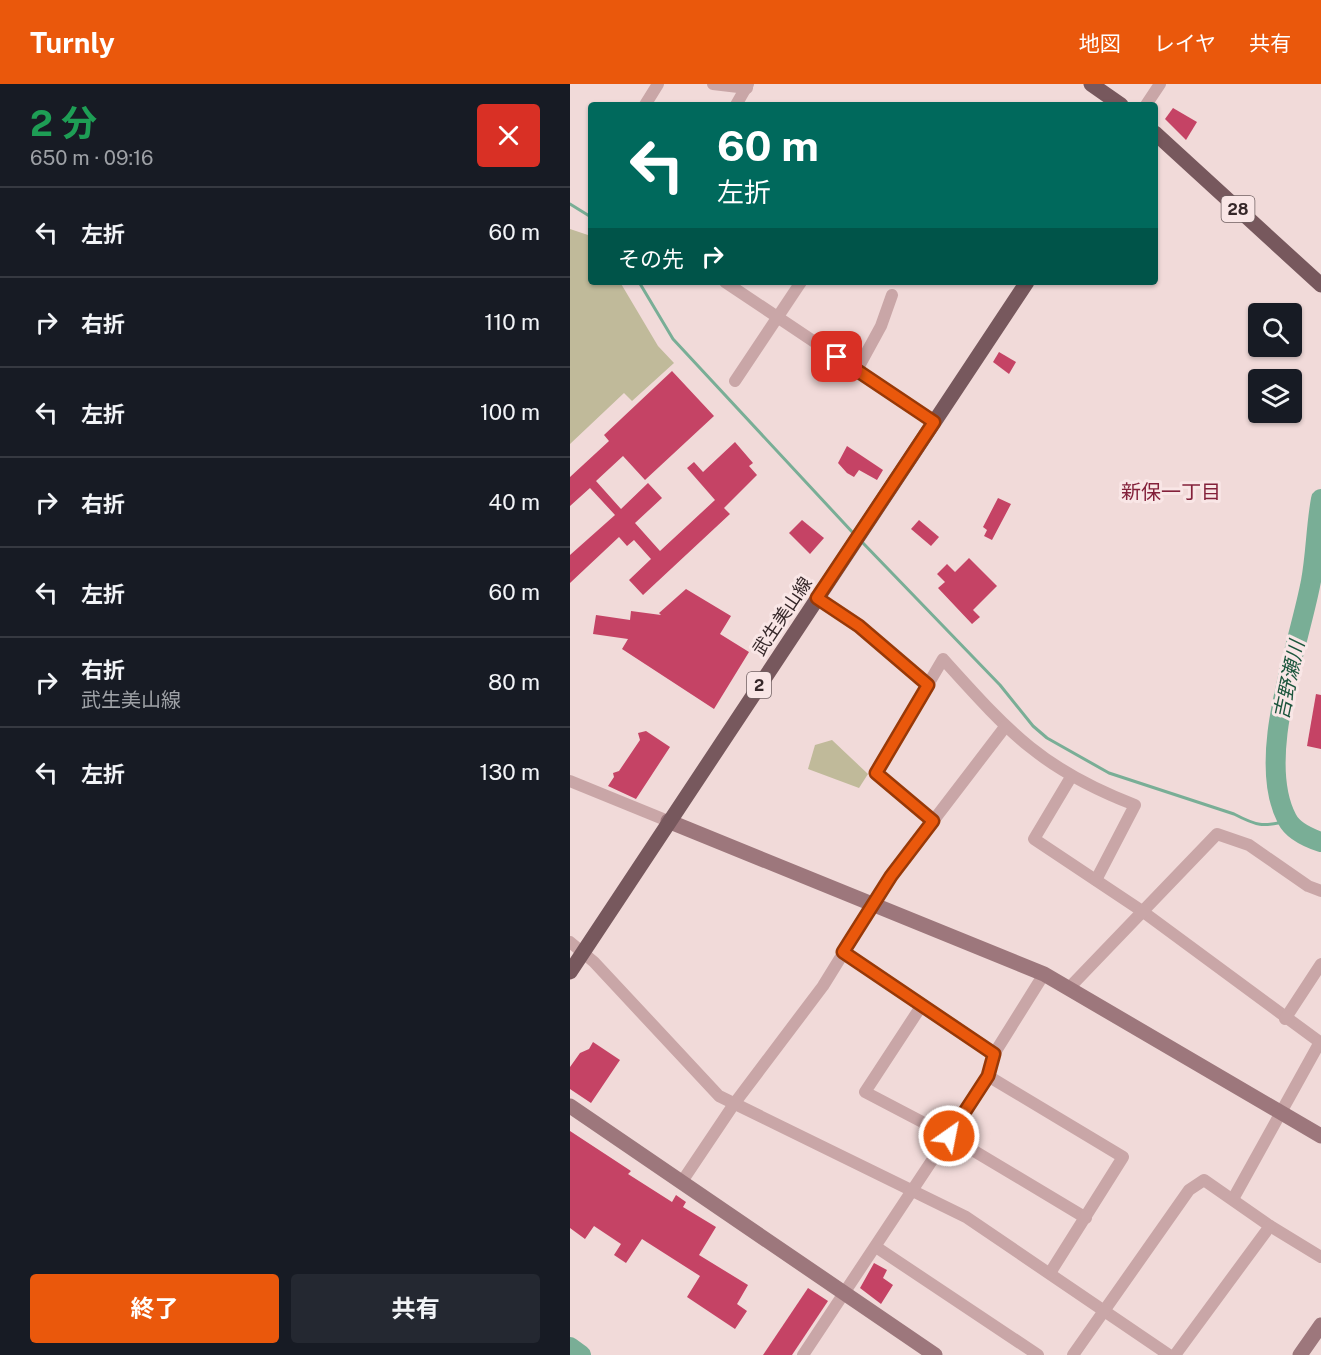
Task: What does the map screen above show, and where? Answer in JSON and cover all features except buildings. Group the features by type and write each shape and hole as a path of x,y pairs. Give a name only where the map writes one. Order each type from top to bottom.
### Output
{"main road":[{"path":"1091,84 1117,102"},
{"name":"28","path":"1158,135 1321,285"},
{"name":"武生美山線","path":"570,972 668,821 1026,285"}],"street":[{"path":"647,102 658,84"},
{"path":"713,84 747,86 738,102"},
{"path":"1148,102 1160,84"},
{"path":"730,285 934,422"},
{"path":"735,381 799,285"},
{"path":"856,370 880,326 892,295"},
{"path":"817,598 859,626 928,685"},
{"path":"933,821 876,773 943,659 1005,727 1046,761 1071,777 1135,805 1096,880"},
{"path":"681,1183 734,1104 811,1003 873,904 1005,727"},
{"path":"1071,777 1034,839 1142,911 1320,1043 1279,1111 1233,1199"},
{"path":"570,781 1044,974 1321,1136"},
{"path":"1069,988 1216,834 1249,845 1308,886 1321,891"},
{"path":"570,942 583,952 714,1092 734,1104 977,1223 1169,1355"},
{"path":"843,952 994,1054"},
{"path":"1285,1019 1321,964"},
{"path":"803,1355 988,1076 994,1054 1044,974"},
{"path":"922,1005 865,1092 949,1136 1086,1218"},
{"path":"988,1076 1123,1157 1050,1273"},
{"path":"570,1106 935,1355"},
{"path":"1073,1355 1189,1190 1204,1180 1269,1226 1321,1257"},
{"path":"1175,1355 1269,1226"},
{"path":"876,1247 1038,1355"},
{"path":"1300,1355 1321,1325"}],"shaded area":[{"path":"570,229 588,235 588,285 622,285 658,346 674,363 632,401 624,393 570,444"},
{"path":"832,740 868,774 859,788 808,769 815,745"}],"waterway":[{"path":"570,204 588,215"},
{"path":"641,285 673,339 855,535"},
{"name":"吉野瀬川","path":"1321,499 1311,581 1282,702 1277,734 1276,765 1278,794 1287,819 1297,830 1321,842"},
{"path":"862,542 1000,685 1033,726 1047,738 1109,773 1234,814 1248,821 1266,825 1288,821"},
{"path":"570,1347 581,1355"}],"district":[{"name":"新保一丁目","path":"1171,492"}],"route":[{"path":"837,357 934,422 817,598 859,626 928,685 876,773 933,821 891,876 843,952 994,1054 988,1076 949,1136"}]}
